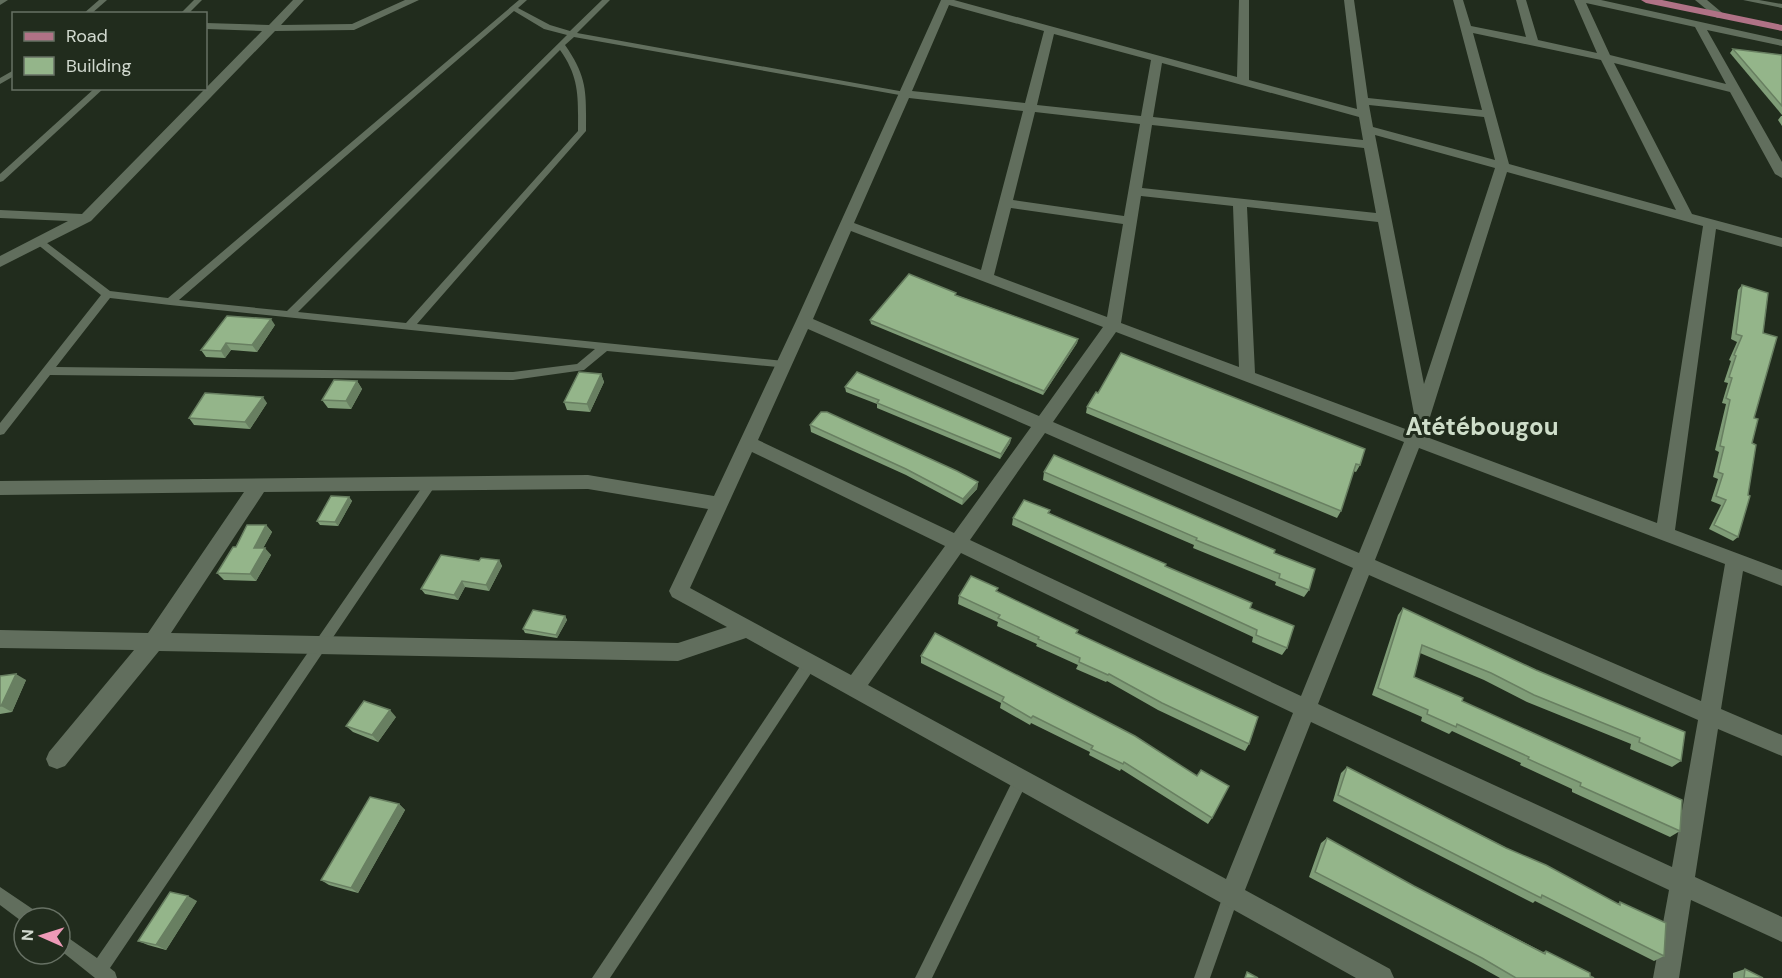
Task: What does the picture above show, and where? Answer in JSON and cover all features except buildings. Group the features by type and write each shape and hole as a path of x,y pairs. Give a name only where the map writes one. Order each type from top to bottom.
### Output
{"main road":[{"path":"1646,0 1782,28"}],"street":[{"path":"0,262 86,218 299,0"},
{"path":"207,26 354,27 414,0"},
{"path":"1381,978 679,591 804,321 945,0 1365,115 1503,165 1782,243"},
{"path":"1243,82 1244,0"},
{"path":"1349,0 1370,145 1421,415"},
{"path":"1231,896 1414,439 1503,165 1458,0"},
{"path":"1521,0 1533,42"},
{"path":"1579,0 1687,217"},
{"path":"1586,0 1782,43"},
{"path":"1700,0 1721,16"},
{"path":"1699,25 1782,174"},
{"path":"1466,28 1606,58 1733,89"},
{"path":"986,278 1050,29"},
{"path":"854,688 1113,325 1157,58"},
{"path":"904,94 1370,145"},
{"path":"1365,115 1489,114"},
{"path":"1135,190 1384,218"},
{"path":"1240,202 1247,376"},
{"path":"1005,203 1130,220"},
{"path":"0,214 86,218"},
{"path":"1665,533 1710,223"},
{"path":"847,225 1782,578"},
{"path":"804,321 1782,746"},
{"path":"748,443 1306,709 1782,930"},
{"path":"0,488 588,482 720,504"},
{"path":"57,759 153,642 259,485"},
{"path":"1666,978 1735,560"},
{"path":"0,639 678,652 748,629"}],"lane":[{"path":"0,3 4,0"},
{"path":"88,12 103,0"},
{"path":"185,12 198,0"},
{"path":"170,302 523,0"},
{"path":"290,314 606,0"},
{"path":"1747,0 1782,6"},
{"path":"513,8 547,27 572,34 904,94"},
{"path":"409,326 582,131 582,83 577,66 561,45"},
{"path":"0,179 98,90"},
{"path":"40,242 107,294 784,365"},
{"path":"0,431 107,294"},
{"path":"47,371 513,376 580,367 606,346"},
{"path":"72,949 104,974 320,646 431,483"},
{"path":"600,978 810,663"},
{"path":"923,978 1021,779"},
{"path":"0,895 15,906"},
{"path":"1202,978 1231,896"}],"district":[{"name":"Atétébougou","path":"1482,427"}]}
